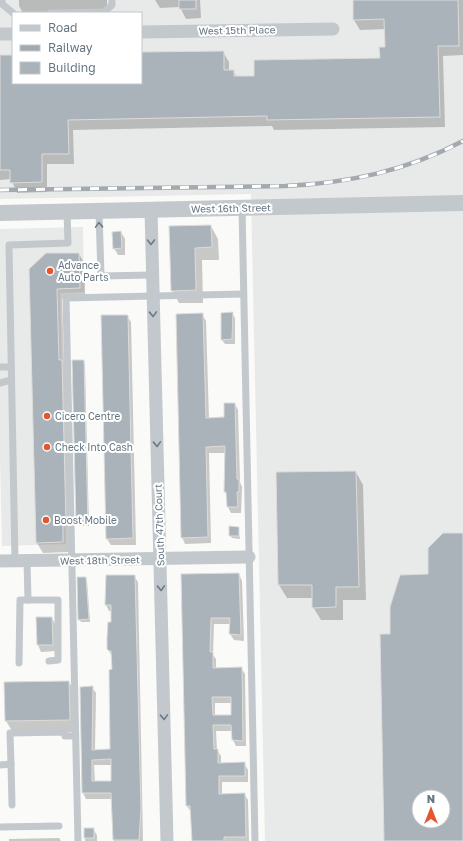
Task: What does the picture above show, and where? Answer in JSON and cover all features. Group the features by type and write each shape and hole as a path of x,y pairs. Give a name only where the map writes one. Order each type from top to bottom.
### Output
{"street":[{"name":"West 15th Place","path":"142,32 334,29"},
{"path":"0,34 12,34"},
{"name":"West 16th Street","path":"0,213 463,203"},
{"name":"South 47th Court","path":"150,210 168,841"},
{"name":"West 18th Street","path":"0,562 249,557"}],"lane":[{"path":"2,0 2,4 12,12"},
{"path":"104,12 112,5 112,0"},
{"path":"242,208 255,841"},
{"path":"99,211 101,276 152,275"},
{"path":"28,600 21,561 11,367 9,244 68,243 68,212"},
{"path":"78,841 66,298 243,294"},
{"path":"0,367 11,367"},
{"path":"0,383 12,380"},
{"path":"20,663 20,600 58,600 58,660 49,661"},
{"path":"12,805 10,733 65,732 65,736 75,736"},
{"path":"0,765 11,764"},
{"path":"0,827 59,826"}],"shaded area":[{"path":"0,0 463,0 463,841 265,841 251,194 0,199"},
{"name":"Cicero Centre","path":"83,227 84,292 60,293 66,544 2,546 0,459 0,229"}],"building":[{"path":"179,0 196,0 196,9 179,9"},
{"path":"353,0 458,0 459,46 438,46 440,117 267,120 267,116 68,120 69,154 42,154 42,182 10,183 10,170 0,170 0,55 12,55 12,84 142,84 142,52 224,51 224,70 234,70 234,76 254,76 254,60 380,58 379,47 385,47 384,19 353,20"},
{"path":"211,225 212,247 195,248 196,290 171,291 169,226"},
{"path":"121,231 122,248 113,249 112,232"},
{"name":"Cicero Centre","path":"46,253 79,253 80,288 57,289 59,360 62,360 66,523 63,523 63,542 36,543 29,269"},
{"path":"233,312 232,339 221,340 221,313"},
{"path":"203,313 206,418 224,417 224,403 235,403 237,479 239,479 239,492 237,492 238,507 227,507 226,492 224,492 225,446 206,447 208,537 181,538 176,314"},
{"path":"101,315 128,315 133,538 106,539"},
{"path":"72,360 84,360 88,523 76,523"},
{"path":"356,471 359,587 336,587 336,607 312,608 312,585 278,585 276,472"},
{"path":"229,526 239,527 239,536 229,536"},
{"path":"443,533 463,533 463,841 384,841 380,634 390,634 390,607 400,575 428,574 428,548"},
{"path":"239,573 241,635 229,634 230,618 211,618 210,652 213,652 213,668 242,667 243,741 232,740 231,725 213,725 214,749 218,749 218,763 245,762 245,776 219,776 219,794 245,793 246,837 224,837 224,841 192,841 190,806 186,806 181,574","holes":["212,697 231,697 231,715 213,715"]},
{"path":"106,575 135,575 141,808 139,840 113,840 111,793 82,793 80,687 93,686 92,750 110,749 109,670 112,669 111,651 107,649 107,638 108,622 111,622 111,605 105,605","holes":["111,759 111,781 92,781 92,760"]},
{"path":"77,577 86,577 89,619 78,620"},
{"path":"36,617 52,617 53,645 37,645"},
{"path":"69,681 70,720 5,721 4,682"},
{"path":"84,828 94,828 94,838 84,838"}],"railway":[{"path":"0,190 285,186 332,182 377,174 399,168 463,141"}],"place":[{"name":"Advance Auto Parts","path":"50,271"},
{"name":"Cicero Centre","path":"47,416"},
{"name":"Check Into Cash","path":"47,447"},
{"name":"Boost Mobile","path":"46,520"}]}
